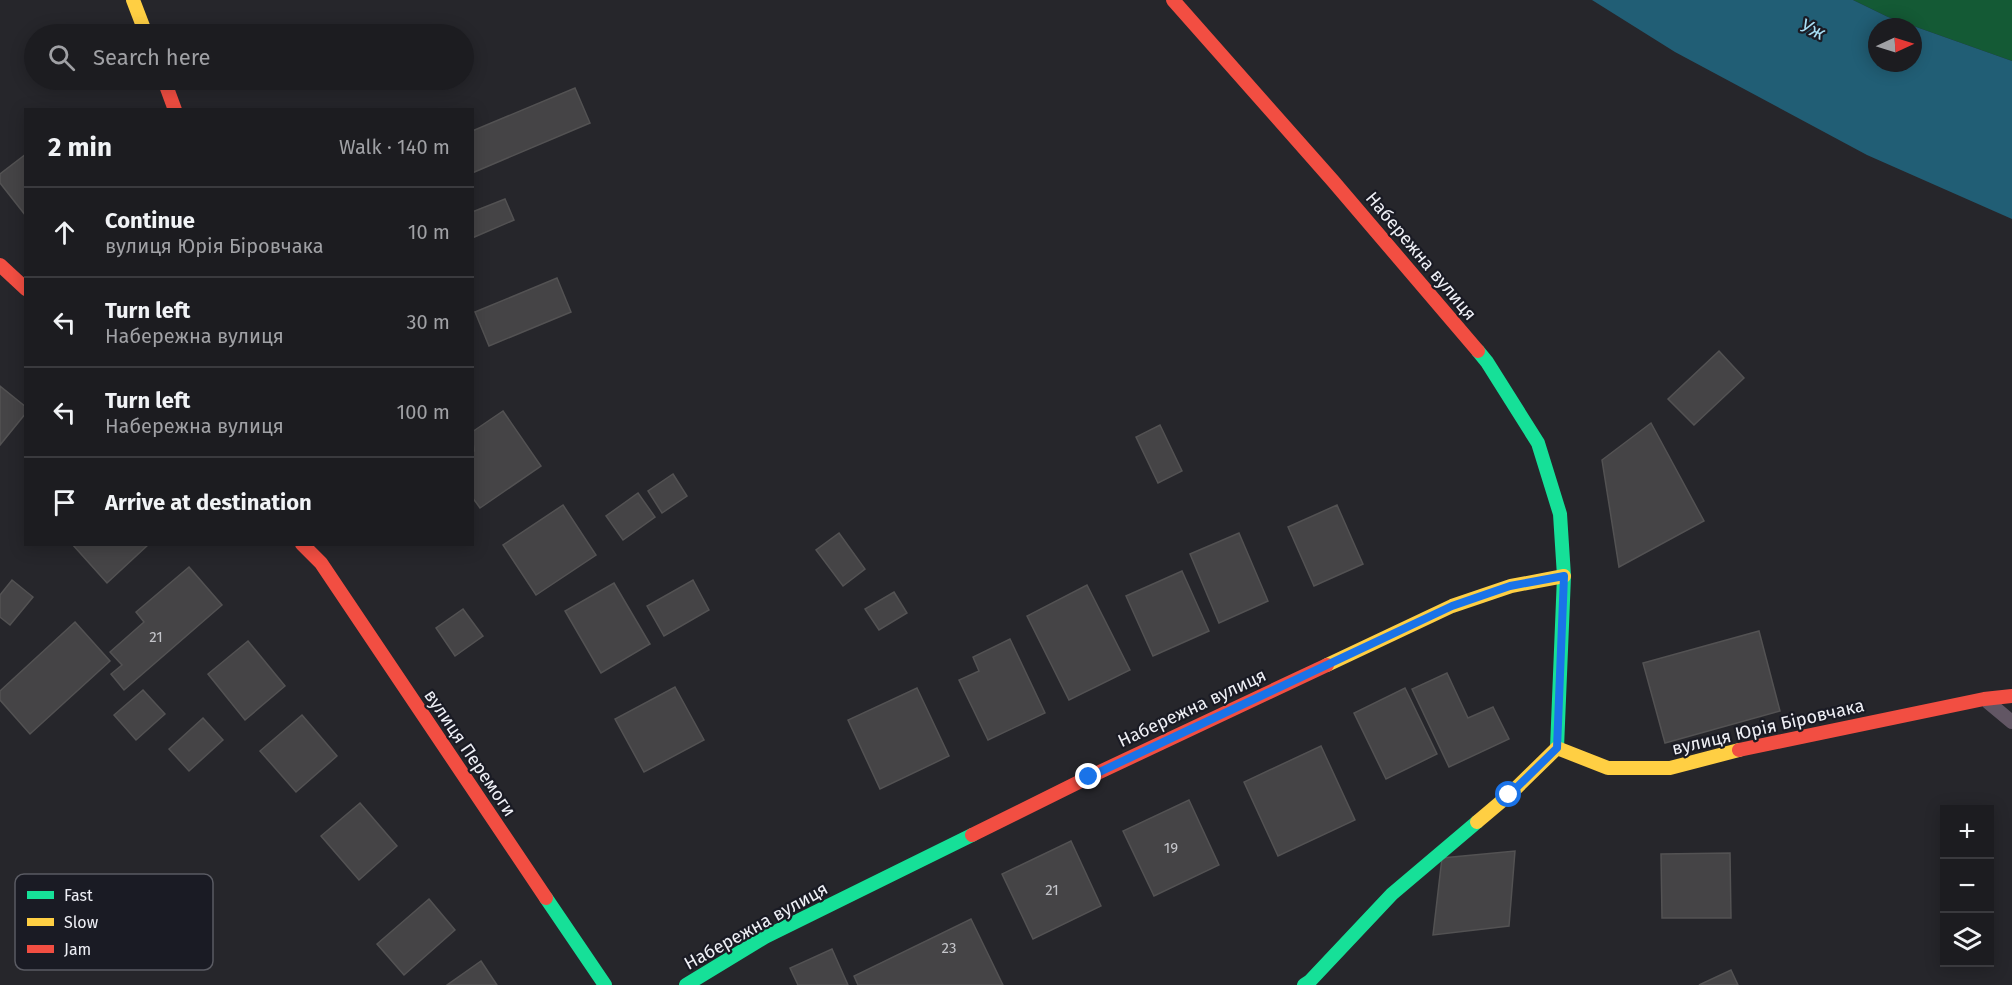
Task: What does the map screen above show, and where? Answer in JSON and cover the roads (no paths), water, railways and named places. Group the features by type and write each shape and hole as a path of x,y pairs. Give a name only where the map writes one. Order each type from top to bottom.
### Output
{"street":[{"path":"133,0 142,24"},
{"name":"Набережна вулиця","path":"1173,0 1333,181 1487,362 1538,443 1560,514 1564,576 1557,748"},
{"path":"168,90 174,108"},
{"path":"0,265 24,287"},
{"name":"вулиця Перемоги","path":"304,546 321,563 605,985"},
{"path":"321,546 321,563"},
{"name":"Набережна вулиця","path":"686,985 765,938 1089,777 1452,606 1510,586 1564,576"},
{"name":"вулиця Юрія Біровчака","path":"1557,748 1608,768 1670,768 1728,752 1984,699 2012,696"},
{"path":"1304,985 1392,894 1509,795 1557,748"}],"lane":[{"path":"1984,699 2012,722"}],"water":[{"name":"Уж","path":"1592,0 1853,0 1891,18 1868,18 1868,72 1922,72 1922,29 2012,61 2012,219 1867,155 1675,52"}]}
